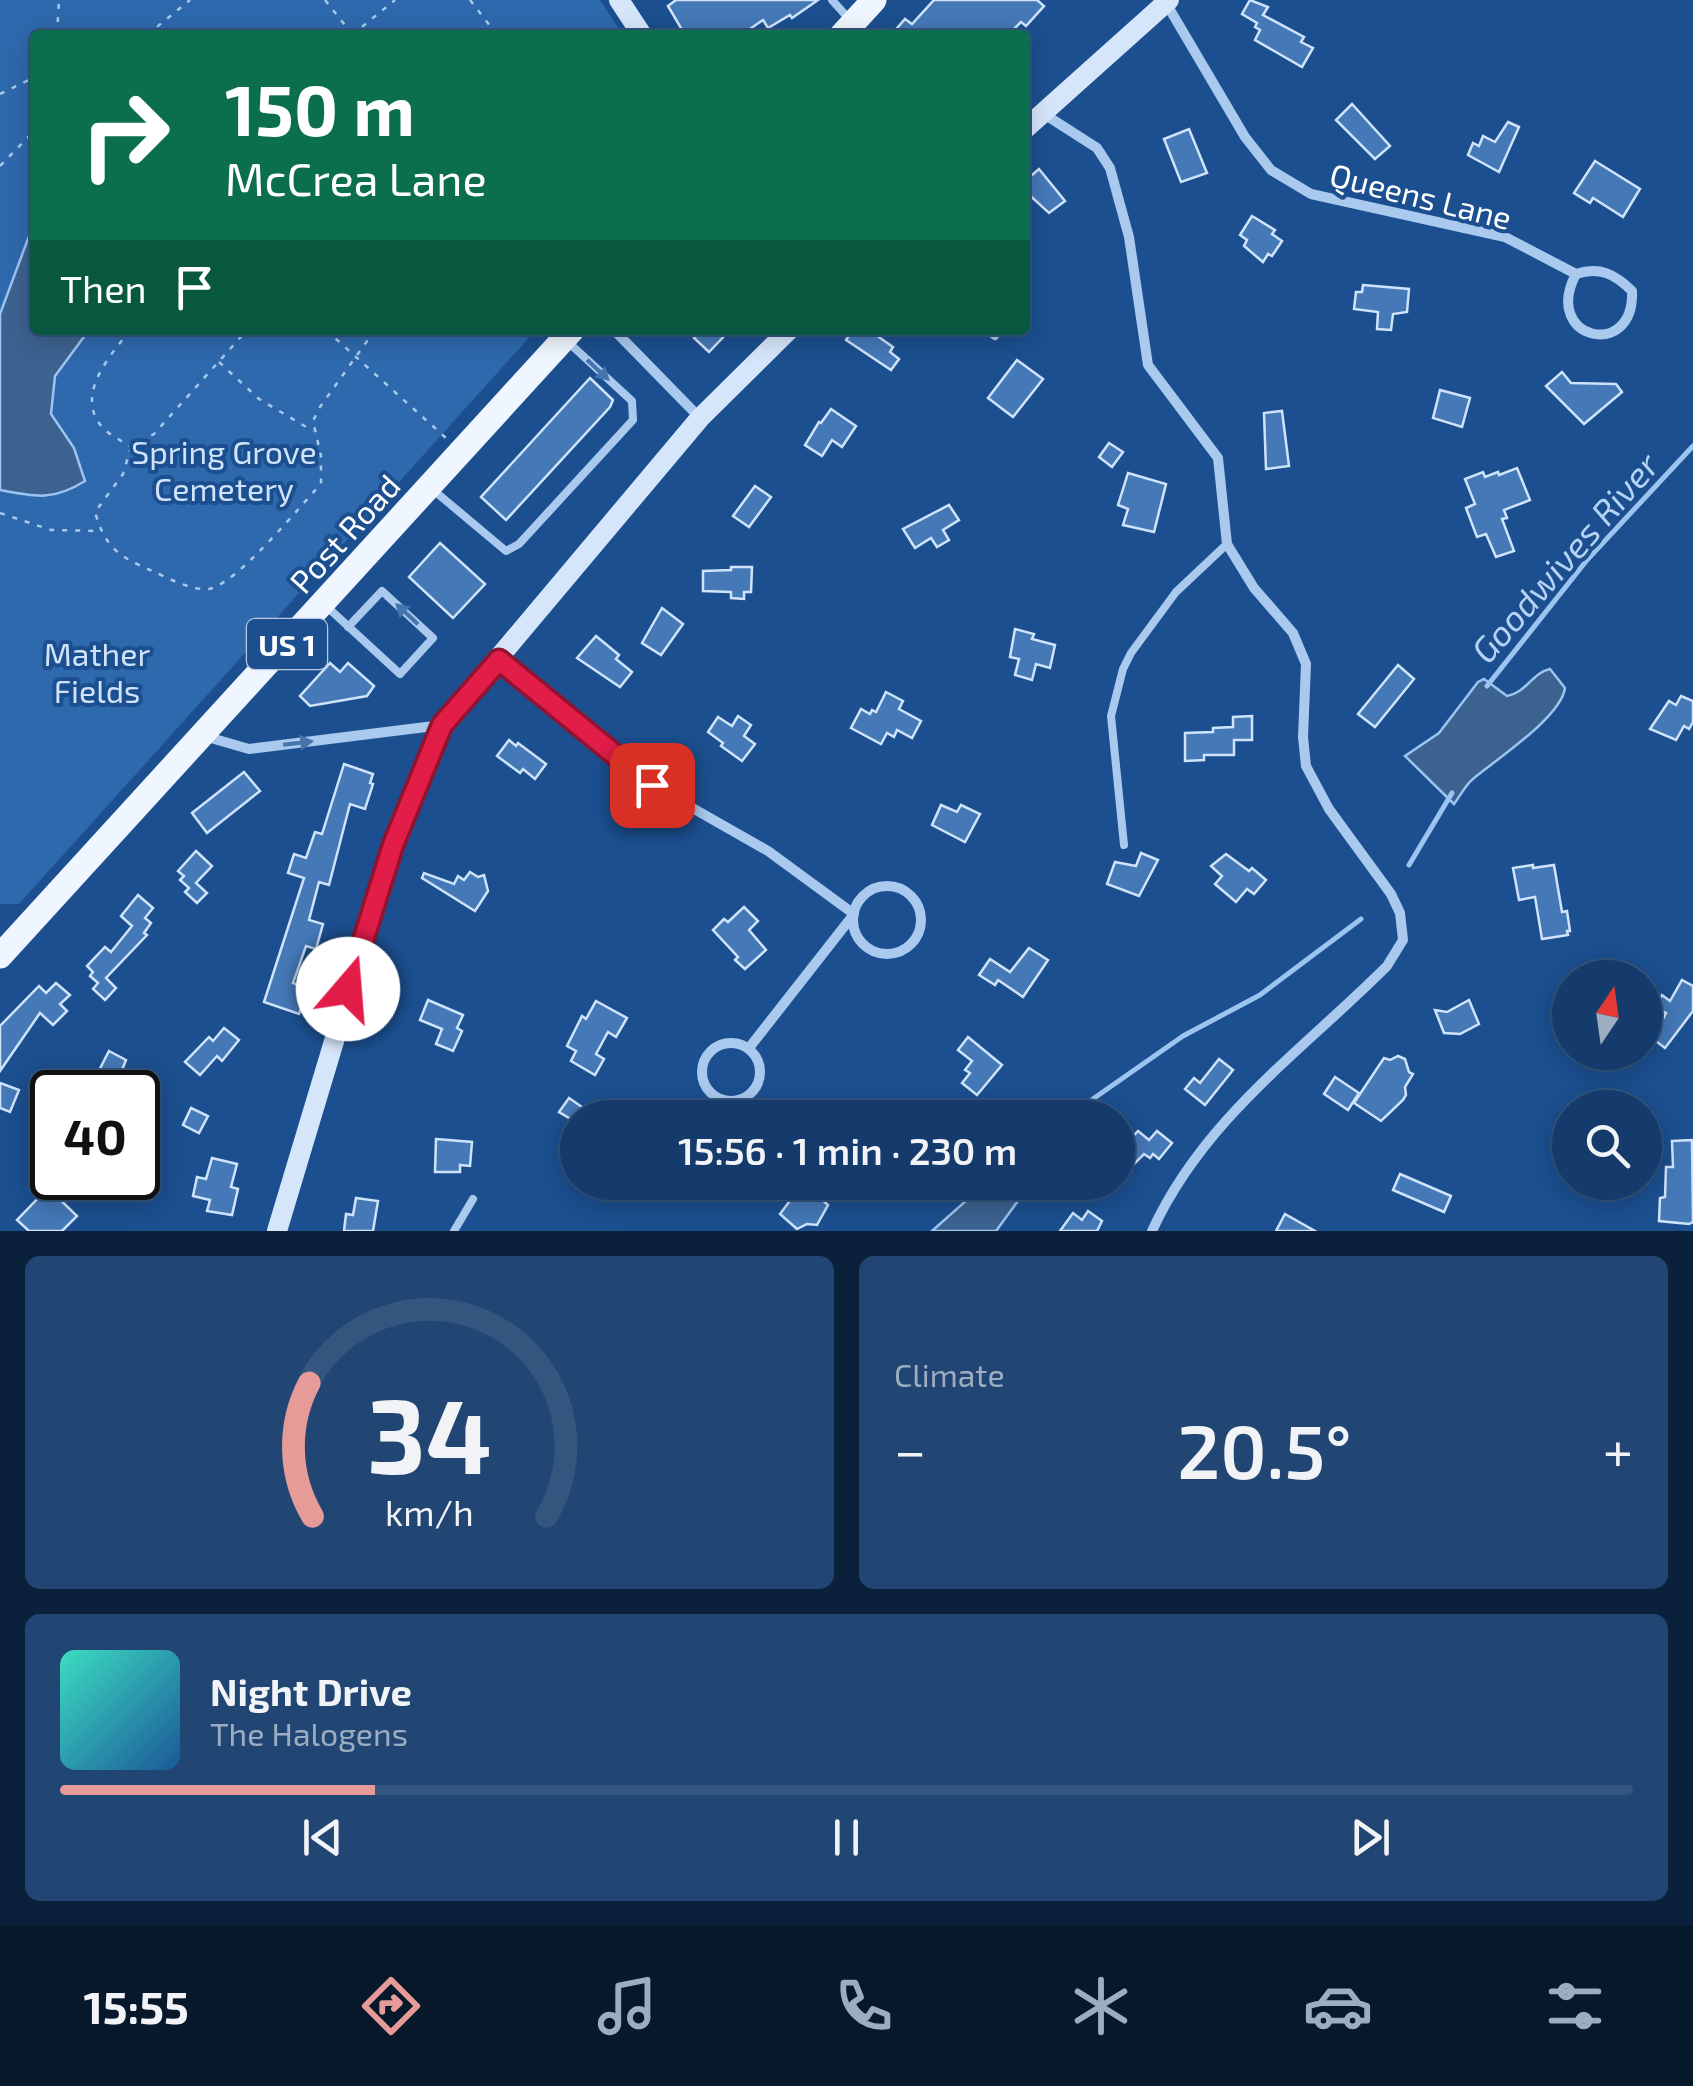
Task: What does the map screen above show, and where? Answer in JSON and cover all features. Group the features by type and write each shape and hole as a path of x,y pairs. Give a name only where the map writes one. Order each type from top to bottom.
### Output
{"main road":[{"path":"848,29 874,0"},
{"name":"Post Road","path":"5,941 203,736 567,335"}],"street":[{"path":"619,0 639,30"},
{"path":"1030,125 1167,2"},
{"name":"Queens Lane","path":"1167,2 1245,137 1272,170 1311,194 1505,238 1576,274 1603,271 1632,291 1633,308 1626,324 1609,334 1594,335 1579,328 1568,316 1566,300 1576,274"},
{"path":"1044,114 1097,148 1110,168 1129,237 1148,365 1218,458 1226,544 1254,588 1293,632 1306,664 1306,766 1328,809 1391,894 1403,926 1402,940 1387,966 1218,1127 1169,1193 1152,1231"},
{"path":"619,335 700,418"},
{"path":"277,1231 393,845 442,725 700,418 785,335"},
{"path":"499,660 652,785 768,851 854,914"},
{"path":"203,736 248,749 442,725"},
{"path":"749,1048 868,892 880,886 894,886 916,901 921,927 906,948 885,954 868,948 859,939 854,914"},
{"path":"727,1043 749,1048 761,1068 755,1090 736,1101 714,1096 702,1076 708,1054 727,1043"}],"lane":[{"path":"832,0 848,29"},
{"path":"430,488 506,551 518,544 633,420 632,402 569,335"},
{"path":"1124,846 1111,716 1123,669 1130,653 1176,592 1226,544"},
{"path":"324,604 348,627 400,674 433,638 382,591 348,627"},
{"path":"454,1231 473,1199"}],"path":[{"path":"57,30 59,0"},
{"path":"154,30 190,0"},
{"path":"326,0 348,30"},
{"path":"358,30 395,0"},
{"path":"470,0 492,30"},
{"path":"0,94 30,80"},
{"path":"0,166 30,135"},
{"path":"126,335 101,368 92,406 100,425 131,447"},
{"path":"243,335 154,434 131,447 123,474 95,512 102,538 125,559 176,582 207,589 231,580 321,484 321,456 313,421 371,335"},
{"path":"332,335 462,452"},
{"path":"219,362 259,399 315,432"},
{"path":"0,513 51,530 100,532"}],"green space":[{"name":"Spring Grove Cemetery","path":"0,0 600,0 620,30 30,30 30,335 531,335 19,904 0,904"}],"shaded area":[{"path":"30,233 30,335 85,335 55,376 51,414 74,448 85,481 63,492 44,496 0,490 0,314"},
{"path":"1550,669 1565,688 1552,712 1471,781 1454,804 1405,756 1439,733 1478,682 1484,679 1507,696"},
{"path":"967,1200 1019,1200 996,1231 932,1231"}],"building":[{"path":"676,0 818,0 792,18 790,15 768,28 763,20 748,30 682,30 668,6"},
{"path":"934,0 1037,0 1044,6 1026,26 1021,22 1013,30 895,30 905,19 912,24"},
{"path":"1250,0 1268,7 1263,15 1304,37 1301,42 1313,48 1302,67 1255,40 1260,30 1255,27 1257,23 1242,14"},
{"path":"1352,104 1390,146 1375,159 1336,120"},
{"path":"1508,122 1519,127 1499,172 1468,155 1473,143 1479,146 1483,136 1495,142"},
{"path":"1189,129 1207,173 1181,182 1164,139"},
{"path":"1595,161 1640,189 1623,217 1593,198 1590,203 1574,193"},
{"path":"1039,169 1065,201 1049,213 1030,196 1030,177"},
{"path":"1252,216 1275,230 1272,234 1282,241 1263,262 1244,246 1247,240 1240,235"},
{"path":"1363,285 1409,289 1407,312 1393,314 1391,330 1377,329 1378,312 1354,309 1356,292 1362,292"},
{"path":"697,335 725,335 709,352 694,338"},
{"path":"850,335 876,335 893,347 890,352 899,359 891,370 846,340"},
{"path":"1017,360 1043,379 1013,417 988,398"},
{"path":"1562,372 1571,383 1616,384 1622,392 1584,424 1546,386"},
{"path":"590,378 613,400 610,407 506,520 481,497"},
{"path":"1440,390 1470,398 1462,427 1433,418"},
{"path":"831,409 856,426 842,447 832,440 822,456 805,445"},
{"path":"1282,411 1289,466 1266,469 1264,413"},
{"path":"1109,443 1123,452 1112,467 1099,457"},
{"path":"1517,468 1530,500 1504,510 1507,518 1502,519 1514,551 1496,557 1486,534 1477,537 1466,508 1475,504 1465,479 1483,472 1485,477 1498,472 1499,475"},
{"path":"1128,473 1166,484 1154,532 1123,525 1128,509 1118,505"},
{"path":"755,486 771,497 749,527 733,516"},
{"path":"949,505 959,520 943,530 949,540 937,547 931,538 915,548 903,529"},
{"path":"440,543 485,584 453,618 409,577"},
{"path":"752,567 751,592 744,592 744,599 731,598 731,592 703,591 703,571"},
{"path":"662,608 683,624 661,655 642,643"},
{"path":"1015,629 1055,645 1050,668 1036,664 1032,680 1015,675 1019,659 1010,657"},
{"path":"596,636 632,672 620,687 577,658"},
{"path":"330,663 340,672 348,663 374,686 367,696 310,706 300,696"},
{"path":"1398,665 1414,679 1375,727 1358,714"},
{"path":"886,692 903,701 899,709 921,721 912,738 897,730 894,737 887,733 881,744 851,728 861,709 870,714 872,710 876,712"},
{"path":"1681,696 1693,701 1689,729 1684,726 1676,740 1650,729 1669,701 1676,705"},
{"path":"738,716 751,725 744,736 755,744 742,761 708,732 718,717 732,726"},
{"path":"1252,716 1252,740 1234,740 1234,755 1204,755 1204,760 1185,761 1185,733 1233,727 1233,717"},
{"path":"509,740 546,764 535,779 497,756"},
{"path":"344,764 373,774 373,784 365,809 350,804 329,885 319,882 309,920 323,924 316,949 306,946 293,983 308,989 299,1014 264,1002 304,878 288,873 294,854 306,858 315,832 322,834"},
{"path":"244,772 260,791 207,833 192,813"},
{"path":"941,805 957,812 961,805 980,814 965,842 932,825"},
{"path":"196,851 212,866 196,883 207,893 197,903 185,892 189,888 180,880 184,876 178,871"},
{"path":"1141,853 1158,860 1139,896 1107,884 1115,862 1136,866"},
{"path":"1226,854 1266,880 1254,894 1247,889 1236,902 1215,884 1222,876 1211,866"},
{"path":"1554,865 1562,912 1567,911 1568,935 1542,939 1535,897 1519,900 1513,868"},
{"path":"470,872 478,877 484,875 488,891 475,911 422,878 424,873 454,884 458,876 464,880"},
{"path":"138,895 153,908 145,918 151,923 144,933 147,935 106,978 116,988 105,1000 93,989 98,983 87,966 105,947 111,952 132,926 121,916"},
{"path":"744,907 758,921 749,930 766,950 745,969 713,930"},
{"path":"1029,948 1048,960 1023,997 998,980 995,985 979,975 990,959 1010,972"},
{"path":"1682,980 1693,986 1693,1011 1665,1048 1662,995 1670,1001"},
{"path":"56,983 70,995 60,1004 67,1011 53,1025 40,1013 0,1071 0,1026 39,986 46,993"},
{"path":"428,1000 463,1015 457,1028 462,1031 453,1051 436,1044 442,1029 420,1020"},
{"path":"1469,1000 1479,1024 1460,1034 1444,1033 1435,1010 1447,1012"},
{"path":"596,1001 627,1018 616,1037 608,1032 596,1054 604,1059 595,1075 571,1061 576,1051 567,1046 582,1016 586,1019"},
{"path":"224,1028 239,1040 222,1061 217,1056 200,1075 185,1062 209,1037 213,1041"},
{"path":"968,1037 1002,1065 977,1095 962,1083 970,1073 965,1070 972,1061 958,1050"},
{"path":"109,1051 126,1060 122,1070 99,1070"},
{"path":"1384,1058 1405,1059 1413,1074 1403,1100 1381,1121 1354,1103"},
{"path":"1219,1059 1233,1070 1205,1105 1185,1089 1194,1078 1200,1083"},
{"path":"1335,1077 1359,1093 1348,1110 1324,1094"},
{"path":"0,1083 19,1090 10,1112 0,1108"},
{"path":"191,1108 208,1116 199,1133 183,1125"},
{"path":"1138,1131 1149,1140 1157,1131 1172,1143 1159,1159 1144,1154 1135,1163"},
{"path":"436,1139 472,1142 470,1166 460,1165 460,1172 435,1172"},
{"path":"1692,1140 1693,1222 1689,1224 1659,1221 1666,1167 1673,1167 1672,1141"},
{"path":"212,1158 237,1164 231,1187 238,1189 232,1215 207,1211 210,1200 193,1196 197,1177 206,1179"},
{"path":"1400,1174 1451,1196 1444,1212 1393,1190"},
{"path":"356,1198 378,1201 373,1231 344,1231 346,1214 353,1215"},
{"path":"36,1200 60,1200 77,1216 62,1231 29,1231 17,1220"},
{"path":"790,1200 822,1200 828,1205 817,1225 797,1229 780,1214"},
{"path":"1088,1211 1102,1221 1097,1231 1060,1231 1073,1213 1082,1220"},
{"path":"1285,1214 1315,1231 1276,1231"}],"waterway":[{"name":"Goodwives River","path":"1487,686 1587,560 1693,446"},
{"name":"Goodwives River","path":"1409,865 1452,793"},
{"name":"Goodwives River","path":"1091,1100 1183,1036 1260,995 1361,919"}],"route":[{"path":"348,989 393,845 442,725 499,660 652,785"}],"park label":[{"name":"Mather Fields","path":"97,672"}]}
